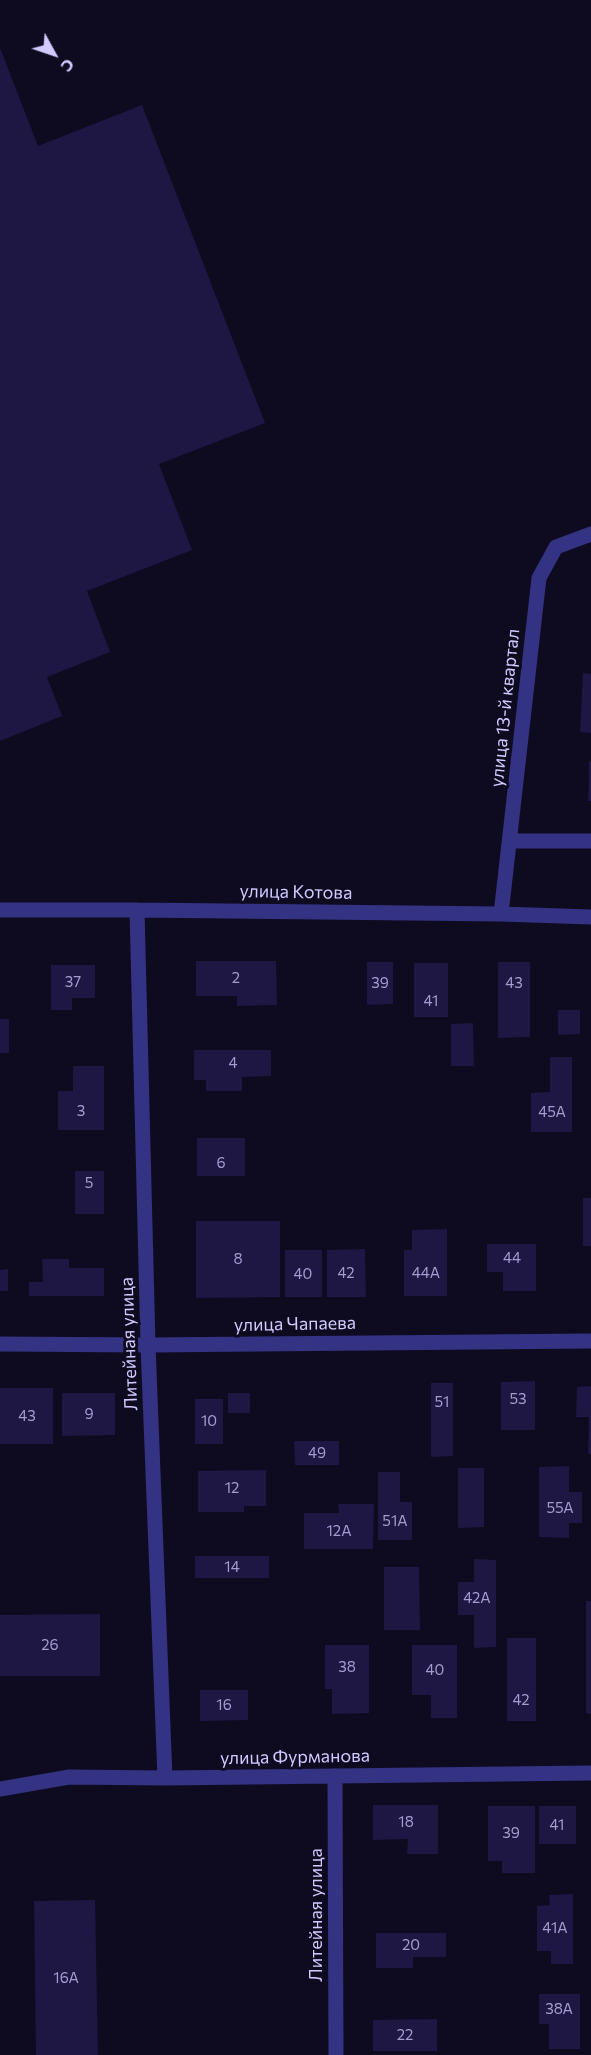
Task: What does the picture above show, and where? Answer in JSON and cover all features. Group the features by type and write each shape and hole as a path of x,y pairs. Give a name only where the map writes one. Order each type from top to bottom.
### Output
{"street":[{"name":"улица 13-й квартал","path":"501,914 539,578 556,547 591,534"},
{"path":"511,841 591,841"},
{"name":"улица Котова","path":"0,910 501,914 591,917"},
{"name":"Литейная улица","path":"137,910 148,1345 165,1778"},
{"name":"улица Чапаева","path":"0,1344 591,1341"},
{"name":"улица Фурманова","path":"0,1790 69,1777 591,1773"},
{"name":"Литейная улица","path":"335,1776 336,2055"}],"building":[{"path":"0,48 38,146 142,105 265,423 159,464 192,550 87,591 110,652 47,677 62,716 0,741"},
{"path":"583,673 591,674 591,733 580,732"},
{"path":"589,762 591,762 591,801 588,801"},
{"path":"196,961 276,961 277,1005 237,1006 237,996 196,996"},
{"path":"367,962 393,962 393,1004 367,1005"},
{"path":"498,962 530,962 530,1037 498,1038"},
{"path":"414,963 448,963 448,1017 414,1017"},
{"path":"51,965 95,965 95,998 72,998 72,1010 51,1010"},
{"path":"558,1010 580,1010 580,1034 558,1035"},
{"path":"0,1019 9,1019 9,1053 0,1053"},
{"path":"473,1023 474,1066 451,1066 451,1024"},
{"path":"194,1050 271,1050 271,1076 242,1077 242,1091 206,1091 206,1080 194,1080"},
{"path":"550,1057 572,1057 572,1132 531,1132 531,1093 550,1092"},
{"path":"73,1066 104,1066 104,1130 58,1130 58,1091 73,1091"},
{"path":"197,1138 245,1138 245,1176 197,1176"},
{"path":"75,1171 104,1171 104,1214 75,1214"},
{"path":"583,1198 591,1198 591,1246 583,1246"},
{"path":"196,1221 280,1221 280,1297 196,1298"},
{"path":"447,1229 447,1296 404,1296 404,1250 412,1250 412,1230"},
{"path":"487,1244 536,1244 536,1291 503,1291 503,1272 487,1272"},
{"path":"365,1249 366,1297 327,1297 327,1250"},
{"path":"285,1250 322,1250 322,1297 285,1297"},
{"path":"42,1259 69,1259 69,1268 104,1268 104,1296 29,1296 29,1282 43,1282"},
{"path":"8,1269 8,1291 0,1291 0,1270"},
{"path":"535,1381 535,1430 501,1430 501,1382"},
{"path":"431,1383 453,1383 453,1456 431,1457"},
{"path":"591,1386 591,1454 588,1454 589,1417 576,1417 577,1387"},
{"path":"0,1388 53,1388 53,1444 0,1444"},
{"path":"62,1393 115,1393 115,1435 62,1436"},
{"path":"228,1393 250,1393 250,1413 228,1413"},
{"path":"195,1399 223,1399 223,1444 195,1444"},
{"path":"294,1441 339,1441 339,1465 295,1465"},
{"path":"569,1466 569,1492 582,1492 582,1523 569,1523 569,1538 539,1537 539,1467"},
{"path":"458,1468 484,1468 484,1527 458,1528"},
{"path":"266,1470 266,1506 244,1506 244,1512 198,1512 198,1471"},
{"path":"378,1472 400,1472 400,1502 412,1502 412,1540 378,1540"},
{"path":"338,1504 374,1504 373,1549 304,1549 304,1513 339,1513"},
{"path":"195,1556 269,1556 269,1578 195,1578"},
{"path":"474,1559 496,1560 496,1647 474,1648 474,1615 458,1615 458,1582 474,1582"},
{"path":"384,1567 419,1567 420,1630 384,1630"},
{"path":"586,1601 591,1601 591,1714 586,1713"},
{"path":"100,1614 100,1676 0,1676 0,1615"},
{"path":"507,1638 536,1638 536,1721 507,1721"},
{"path":"325,1645 369,1645 369,1713 332,1714 332,1689 325,1689"},
{"path":"412,1645 457,1645 457,1718 431,1718 431,1695 412,1695"},
{"path":"200,1690 248,1690 248,1720 200,1721"},
{"path":"373,1805 438,1805 438,1854 407,1854 408,1839 373,1840"},
{"path":"488,1806 535,1806 535,1873 502,1873 502,1861 488,1861"},
{"path":"539,1806 576,1806 576,1844 539,1844"},
{"path":"573,1894 573,1964 551,1964 551,1951 537,1951 537,1906 550,1905 549,1895"},
{"path":"95,1900 98,2055 36,2055 34,1901"},
{"path":"376,1933 446,1933 446,1957 413,1957 413,1968 376,1968"},
{"path":"539,1994 580,1994 580,2049 549,2049 549,2024 539,2024"},
{"path":"437,2019 437,2051 373,2051 373,2020"}]}
